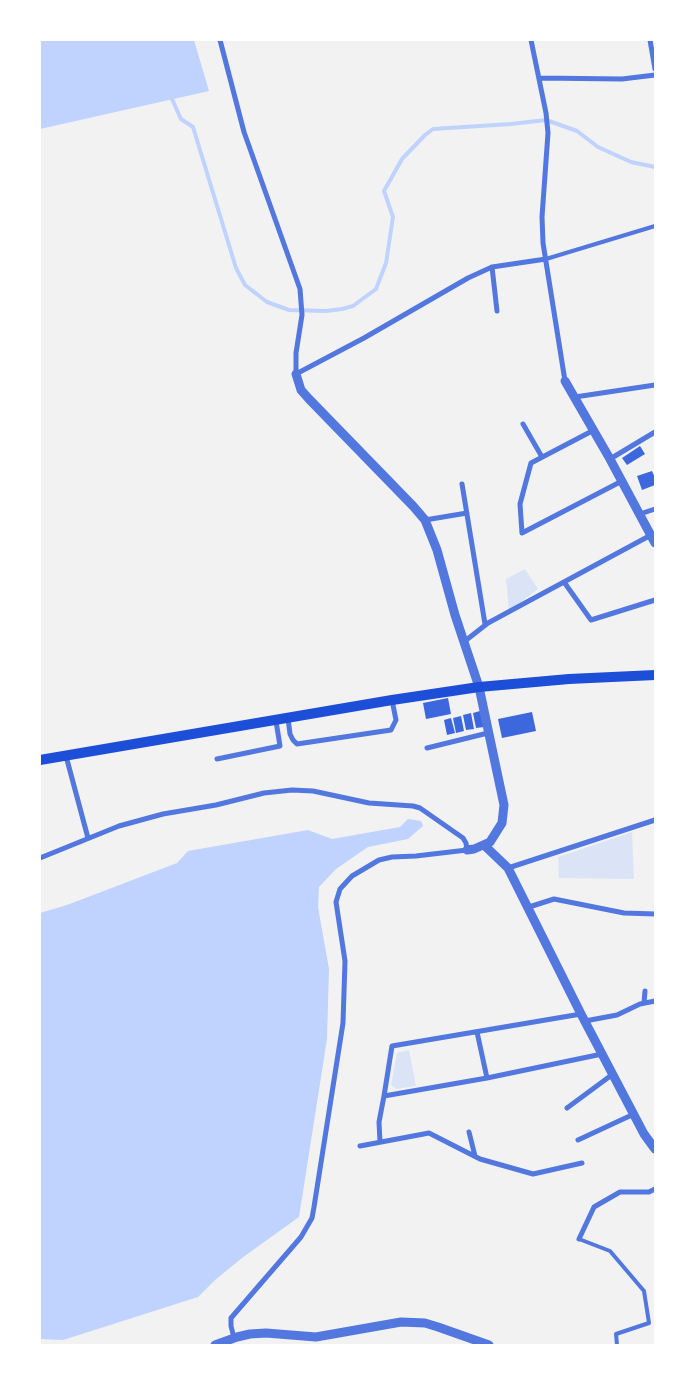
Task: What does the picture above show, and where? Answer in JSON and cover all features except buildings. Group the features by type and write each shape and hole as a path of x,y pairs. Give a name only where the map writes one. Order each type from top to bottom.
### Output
{"main road":[{"path":"40,760 479,687 569,679 655,675"}],"street":[{"path":"220,40 244,132 300,289 302,315 296,353 296,374 301,390 413,506 424,520 437,550 455,615 479,687 501,785 504,815 502,823 490,842 484,845 468,850 416,856 386,857 352,876 340,889 336,910 345,962 343,1023 312,1218 300,1237 232,1318 231,1326 234,1338"},
{"path":"464,641 485,624 564,582 653,539 565,381 546,259 542,217 548,132 531,40"},
{"path":"650,40 655,69"},
{"path":"539,78 622,79 655,75"},
{"path":"296,374 364,338 468,278 492,267 546,259"},
{"path":"492,267 497,311"},
{"path":"575,397 655,385"},
{"path":"523,424 542,457"},
{"path":"594,430 531,463 520,504 522,533 622,481"},
{"path":"610,459 655,432"},
{"path":"462,484 485,624"},
{"path":"640,514 655,509"},
{"path":"424,520 467,514"},
{"path":"564,582 591,620 655,600"},
{"path":"288,718 290,734 297,744 391,730 396,720 392,700"},
{"path":"217,759 280,746 276,721"},
{"path":"427,748 488,733"},
{"path":"66,756 88,838"},
{"path":"40,858 119,826 163,814 216,806 264,793 292,790 313,791 369,803 420,808 463,838 468,850"},
{"path":"508,868 655,820"},
{"path":"484,845 508,868 612,1074 644,1134 655,1149"},
{"path":"529,907 554,899 624,913 655,914"},
{"path":"644,1003 645,991"},
{"path":"380,1142 379,1122 392,1046 583,1017 616,1015 644,1003 655,1002"},
{"path":"477,1032 487,1078"},
{"path":"384,1096 487,1078 603,1054"},
{"path":"567,1108 612,1074"},
{"path":"578,1140 634,1114"},
{"path":"469,1132 475,1156"},
{"path":"360,1146 429,1133 480,1159 534,1174 582,1163"},
{"path":"579,1238 594,1207 620,1192 649,1192 655,1189"},
{"path":"215,1345 234,1338 266,1334 316,1337 389,1324 413,1322 438,1326 489,1345"}],"lane":[{"path":"546,259 655,226"},
{"path":"579,1238 610,1251 644,1291 649,1323 616,1334 617,1345"}],"shaded area":[{"path":"525,569 538,589 509,611 506,579"},
{"path":"632,832 634,879 559,878 558,857"},
{"path":"409,1050 416,1086 396,1089 391,1085 397,1053"}],"water":[{"path":"40,40 194,40 209,91 40,129"},
{"path":"408,819 421,821 423,826 408,839 368,847 336,869 319,887 318,907 329,969 327,1039 299,1217 242,1258 198,1297 63,1340 40,1339 40,913 67,905 177,863 188,851 308,830 332,839 400,827"}],"waterway":[{"path":"168,97 172,99 181,119 193,127 236,268 245,285 267,302 289,310 326,311 342,309 353,306 376,289 386,263 393,217 384,191 402,159 433,129 546,120 577,131 598,147 631,162 655,167"}]}
